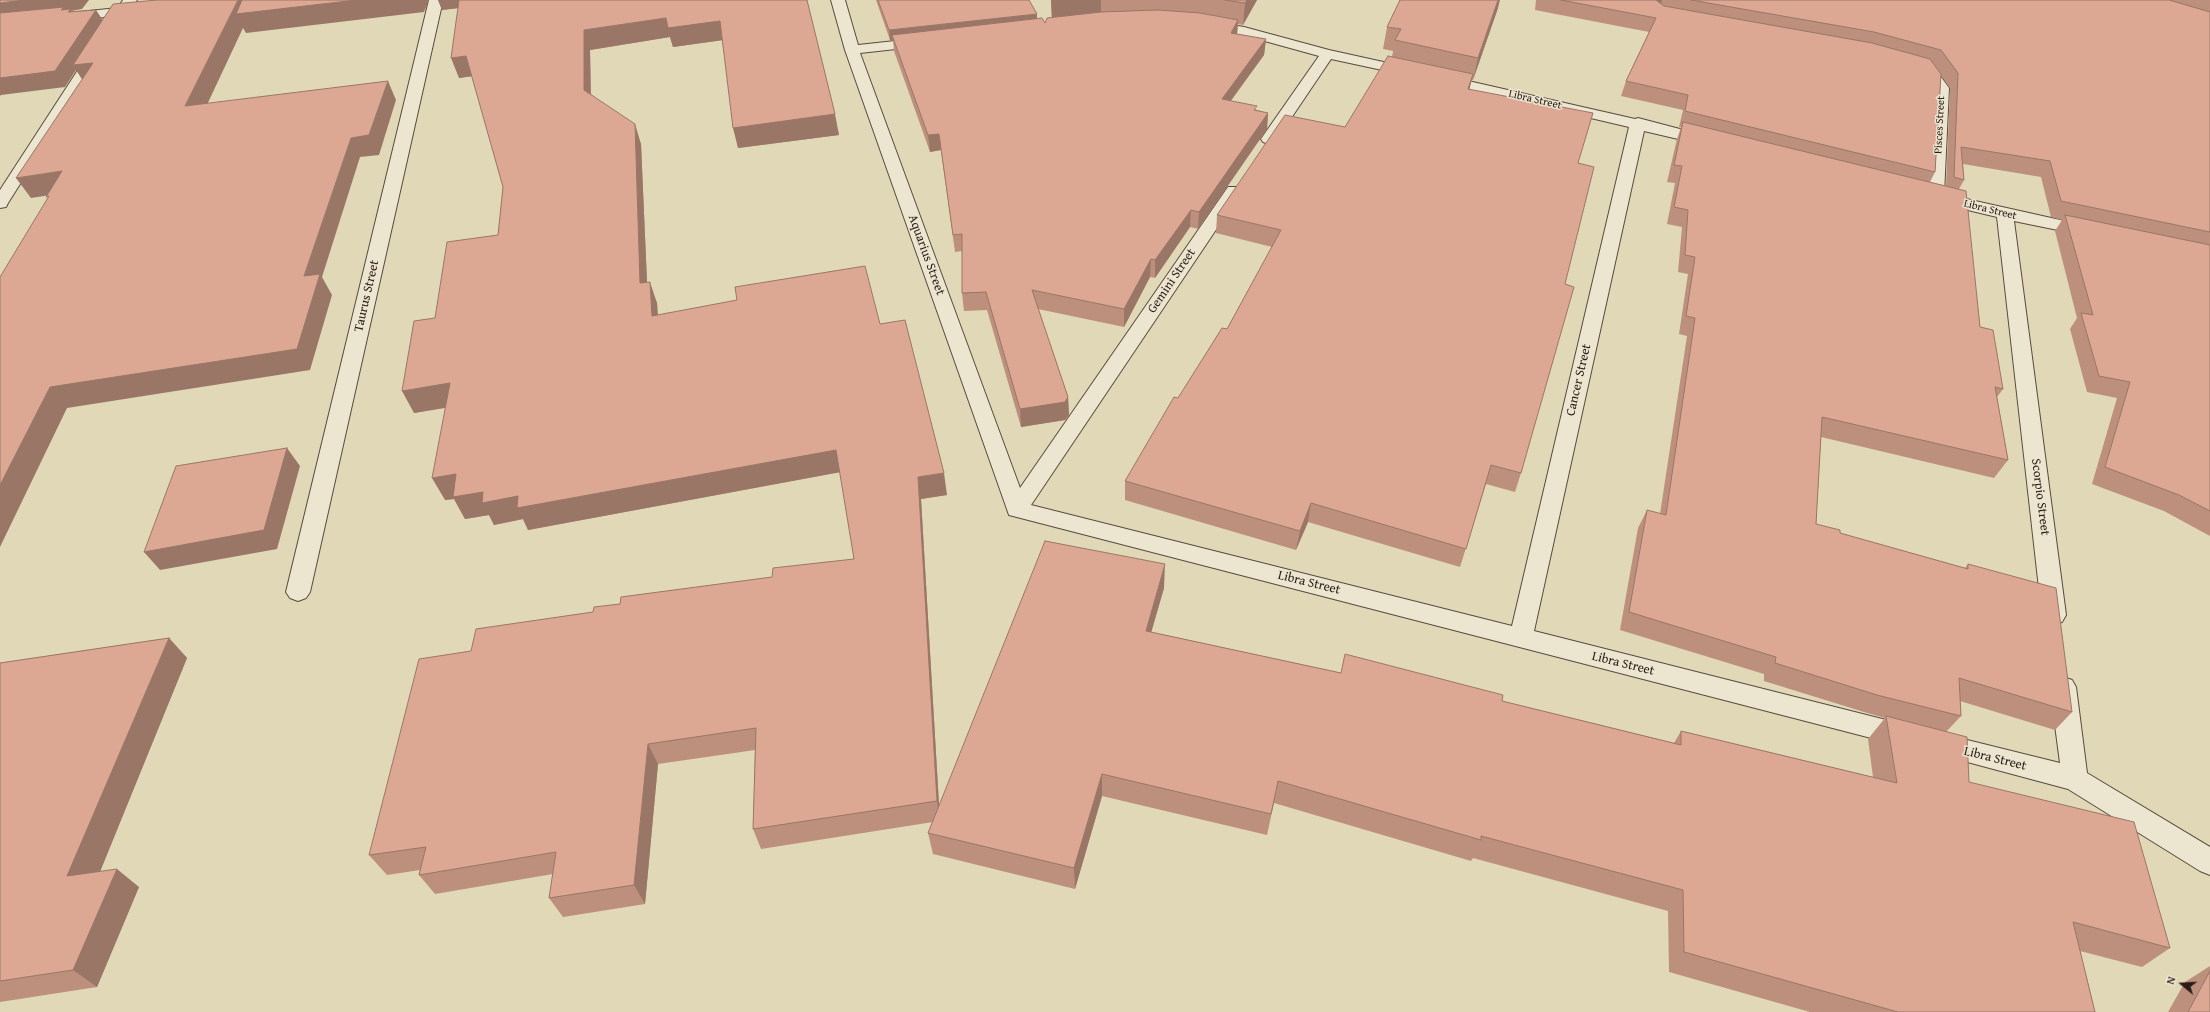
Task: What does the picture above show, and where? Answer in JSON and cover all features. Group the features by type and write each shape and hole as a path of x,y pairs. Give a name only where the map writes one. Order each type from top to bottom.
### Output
{"street":[{"name":"Taurus Street","path":"298,592 436,0"},
{"name":"Aquarius Street","path":"838,0 852,50 1017,509"},
{"path":"0,203 127,6"},
{"path":"54,19 127,6 146,9"},
{"name":"Libra Street","path":"1192,23 1244,31 1327,54 1638,123 1722,144"},
{"path":"852,50 938,41"},
{"path":"1260,153 1327,54"},
{"name":"Pisces Street","path":"1905,63 1928,69 1942,88 1936,197"},
{"name":"Cancer Street","path":"1521,637 1638,123"},
{"name":"Gemini Street","path":"1017,509 1242,179"},
{"name":"Libra Street","path":"1921,193 2004,214 2104,235"},
{"name":"Scorpio Street","path":"2004,214 2057,638"},
{"name":"Libra Street","path":"1017,509 2075,779 2208,855"},
{"path":"2061,669 2075,779"}],"building":[{"path":"0,0 24,0 0,3"},
{"path":"157,0 238,0 185,106 388,81 369,135 351,138 304,276 320,274 297,349 50,387 0,485 0,277 49,196 46,197 62,171 16,178 93,63 73,65 113,4"},
{"path":"242,0 357,0 236,14"},
{"path":"459,0 807,0 835,114 733,128 720,21 668,28 666,18 584,30 584,90 635,124 640,283 650,282 652,316 737,300 735,287 865,266 880,324 905,320 944,473 918,477 937,801 753,829 756,728 648,744 634,885 549,898 556,852 419,875 426,847 369,855 419,659 471,651 476,629 593,612 594,607 620,604 621,597 772,577 773,568 854,559 836,450 517,508 518,496 482,503 483,492 453,497 456,474 432,478 450,383 402,391 414,321 435,318 447,242 498,235 503,187 466,56 451,58"},
{"path":"878,0 1029,0 1037,14 889,30"},
{"path":"1225,0 1247,0 1245,3"},
{"path":"1400,0 1498,0 1478,58 1395,40 1401,29 1387,27"},
{"path":"1561,0 1656,0 1664,6 1872,43 1930,59 1941,74 1935,172 1685,111 1688,95 1626,81 1656,18"},
{"path":"1691,0 2169,0 2210,12 2210,232 2061,201 2050,161 1961,147 1964,180 1954,177 1958,73 1941,50 1874,32"},
{"path":"64,7 61,10 71,9 68,12 96,10 55,71 0,78 0,13"},
{"path":"1158,10 1200,13 1238,20 1231,33 1266,39 1222,99 1257,106 1254,110 1268,113 1199,212 1191,210 1155,260 1151,259 1124,309 1032,290 1068,397 1065,402 1020,409 986,292 962,293 962,234 953,235 939,134 928,135 892,35 1042,18 1045,23 1047,18 1101,12"},
{"path":"1388,56 1473,74 1468,89 1593,113 1578,163 1594,167 1565,284 1574,287 1521,473 1491,465 1466,549 1311,503 1300,531 1125,481 1174,397 1178,398 1222,328 1227,329 1281,230 1217,215 1285,115 1345,127"},
{"path":"1683,122 1966,191 1980,327 1993,330 2003,389 1995,387 2008,460 1822,417 1816,524 1840,530 1840,533 1968,569 1968,564 2056,588 2072,712 1959,678 1961,716 1877,695 1775,663 1776,657 1629,612 1647,510 1666,515 1695,318 1686,316 1695,257 1685,255 1688,210 1674,207 1682,166 1674,165"},
{"path":"2065,215 2210,245 2210,511 2179,495 2105,467 2130,382 2099,376 2081,313 2093,315"},
{"path":"287,448 264,530 144,552 176,466"},
{"path":"1045,541 1165,564 1146,631 1341,673 1345,654 1503,695 1502,701 1681,745 1681,731 1897,783 1886,716 1967,737 1969,782 2134,822 2170,948 2073,922 2095,1012 1898,1012 1684,952 1683,890 1481,836 1481,840 1278,781 1271,814 1102,774 1074,868 928,833"},
{"path":"169,638 67,876 117,869 73,970 0,981 0,663"},
{"path":"2210,971 2210,1012 2188,1012"}]}
